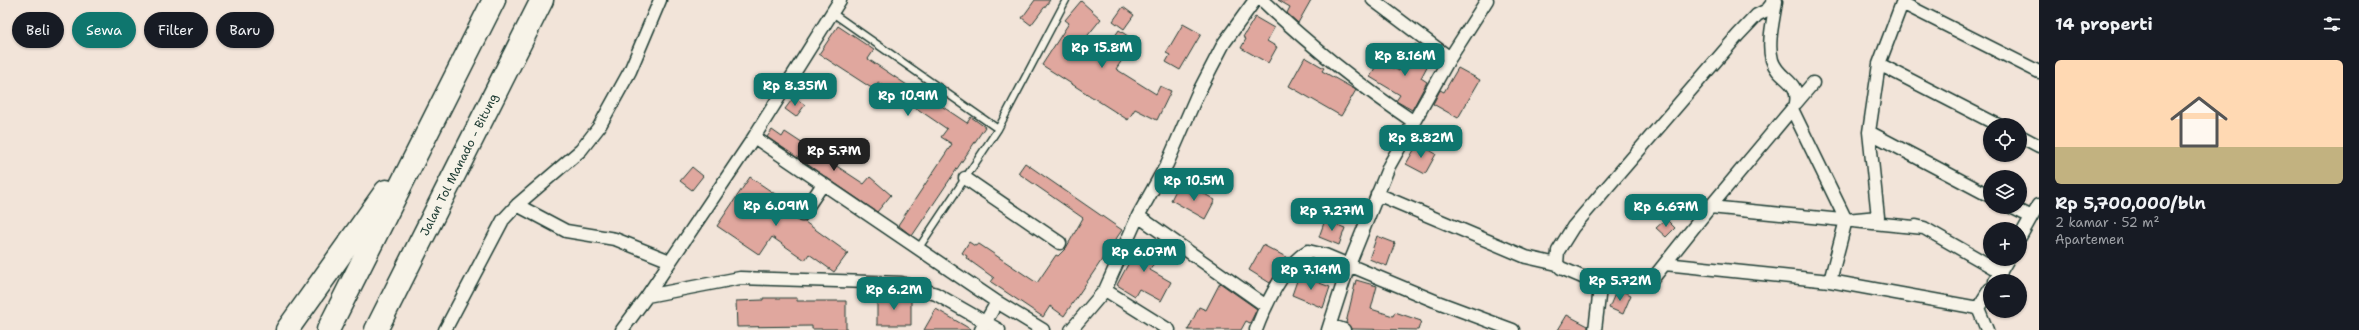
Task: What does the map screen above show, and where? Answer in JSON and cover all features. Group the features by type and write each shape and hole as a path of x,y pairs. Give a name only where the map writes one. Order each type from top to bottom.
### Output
{"highway":[{"path":"328,330 494,0"},
{"name":"Jalan Tol Manado - Bitung","path":"376,330 542,0"},
{"path":"287,330 427,133"}],"street":[{"path":"446,330 503,220 517,205 581,150 599,127 630,71 660,0"},
{"path":"622,330 647,296 754,137 831,12 840,0"},
{"path":"1071,330 1105,290 1138,216 1166,164 1197,95 1224,43 1255,0"},
{"path":"1262,0 1334,64 1372,94 1414,122"},
{"path":"1373,0 1450,58"},
{"path":"1344,330 1329,327 1349,265 1389,166 1450,58 1487,0"},
{"path":"1775,0 1772,58 1776,71 1793,85 1798,94 1794,106 1846,220 1830,281"},
{"path":"1557,264 1558,251 1574,227 1599,196 1738,35 1757,15 1768,10 1775,0"},
{"path":"1878,217 1869,132 1879,64 1902,3 2039,72"},
{"path":"1879,64 1984,118"},
{"path":"1651,281 1813,83"},
{"path":"1869,132 1983,192"},
{"path":"754,137 997,302 1043,330"},
{"path":"2027,140 2039,146"},
{"path":"965,178 1060,243"},
{"path":"802,215 823,184"},
{"path":"1377,194 1526,257 1557,264 1561,268 1599,285 1600,293 1595,330"},
{"path":"2027,225 2038,204"},
{"path":"517,205 566,231 615,239 670,261"},
{"path":"1710,207 1924,228"},
{"path":"2024,214 2031,218"},
{"path":"1138,216 1266,306"},
{"path":"1846,220 1878,217 1924,228 1995,274"},
{"path":"1256,330 1266,306 1298,257 1308,251 1349,265 1435,301 1513,330"},
{"path":"1664,264 1830,281 1978,308"},
{"path":"647,296 740,278 901,283 936,294 983,326 1000,330"},
{"path":"1105,290 1169,330"},
{"path":"1978,308 1983,300"},
{"path":"983,326 997,302"},
{"path":"1978,308 1987,330"}],"lane":[{"path":"918,249 998,128 1066,0"},
{"path":"831,12 998,128"}],"building":[{"path":"1035,0 1050,0 1031,25 1022,18"},
{"path":"1278,0 1311,0 1298,23 1287,13 1290,7"},
{"path":"1081,1 1101,19 1080,45 1100,58 1119,30 1135,41 1116,69 1156,94 1160,86 1171,91 1157,120 1135,109 1128,120 1042,65 1069,23 1065,20"},
{"path":"1123,7 1134,15 1124,29 1113,21"},
{"path":"1255,17 1274,28 1267,41 1277,47 1268,63 1241,48 1246,39 1243,37"},
{"path":"1183,24 1201,34 1180,70 1166,62 1170,55 1166,53"},
{"path":"838,26 874,50 868,59 919,93 925,84 942,95 937,103 967,123 971,117 985,127 912,236 898,225 952,144 941,137 947,129 878,82 873,89 819,54"},
{"path":"1415,44 1433,55 1421,78 1427,82 1412,110 1396,101 1400,95 1370,77 1379,60 1399,71"},
{"path":"1305,57 1324,68 1322,71 1356,90 1341,116 1289,86"},
{"path":"1458,68 1480,80 1458,118 1433,104 1440,90 1444,92"},
{"path":"794,97 805,105 796,117 785,109"},
{"path":"772,130 782,137 785,132 864,184 870,177 891,195 877,212 767,137"},
{"path":"1418,143 1436,154 1425,174 1406,164"},
{"path":"1025,163 1122,230 1064,316 1050,306 1043,317 991,282 994,278 966,258 967,256 962,253 969,242 975,246 979,244 1037,283 1056,255 1058,256 1066,248 1083,218 1018,173"},
{"path":"692,167 703,176 692,190 680,181"},
{"path":"750,177 781,198 778,203 795,215 798,221 805,222 848,253 834,272 809,254 805,260 772,237 760,255 717,226"},
{"path":"1178,186 1193,195 1196,189 1215,200 1205,219 1171,200"},
{"path":"1666,219 1675,228 1666,237 1656,228"},
{"path":"1325,220 1345,228 1339,245 1319,237"},
{"path":"1377,236 1395,243 1387,266 1369,259"},
{"path":"1142,238 1162,249 1150,270 1171,282 1161,301 1139,289 1135,296 1117,285"},
{"path":"1263,245 1288,258 1270,283 1249,270"},
{"path":"1299,275 1330,287 1323,308 1292,295"},
{"path":"1356,280 1377,286 1371,309 1393,316 1395,312 1421,321 1418,330 1351,329 1346,323"},
{"path":"1220,283 1257,309 1250,323 1246,321 1241,330 1188,330 1199,307 1206,310"},
{"path":"1617,289 1631,295 1623,314 1609,308"},
{"path":"911,297 911,325 877,325 877,298"},
{"path":"763,298 797,298 797,301 846,301 846,329 812,329 812,326 737,327 736,301 763,300"},
{"path":"936,309 972,330 924,330"},
{"path":"1567,315 1588,326 1588,330 1558,330"}]}
